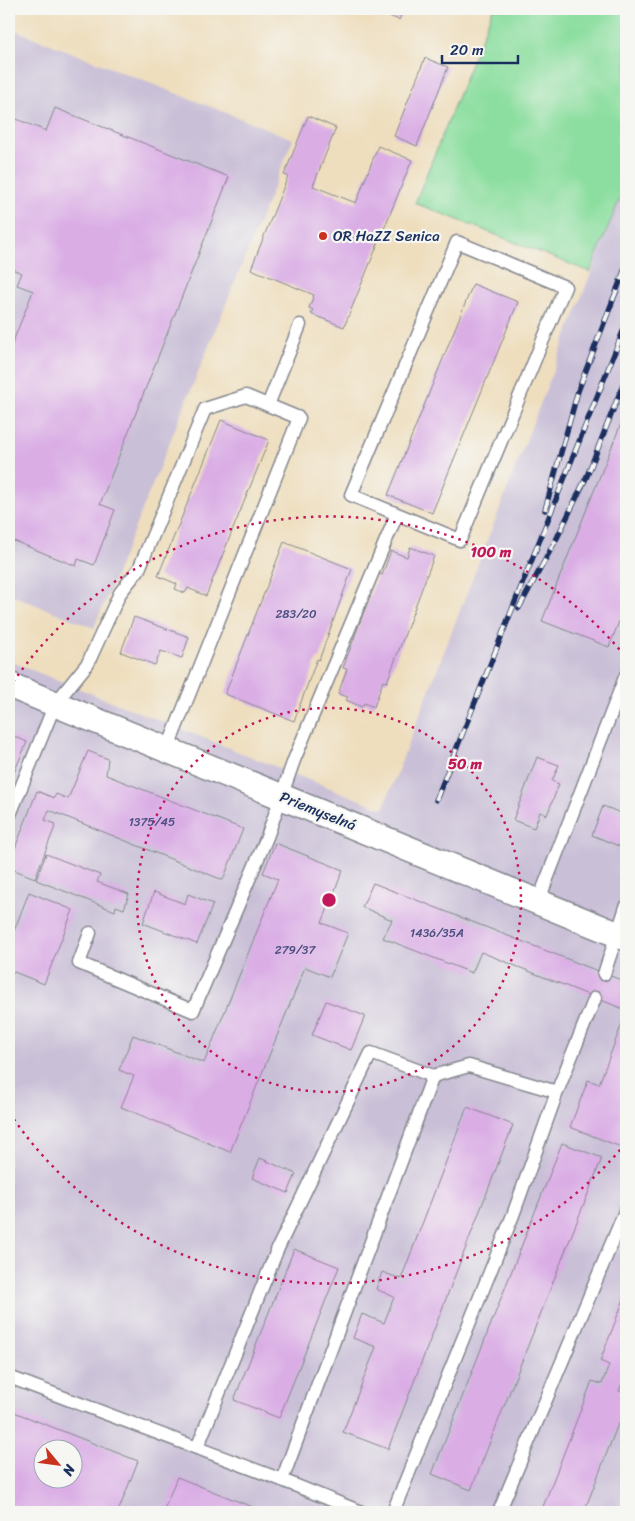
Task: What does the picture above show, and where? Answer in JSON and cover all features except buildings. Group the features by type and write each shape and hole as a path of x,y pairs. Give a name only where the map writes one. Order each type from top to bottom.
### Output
{"street":[{"name":"Priemyselná","path":"9,685 622,936"}],"lane":[{"path":"457,242 565,287 460,540 397,514 351,495 457,242"},
{"path":"268,406 300,325"},
{"path":"9,817 55,704 88,663 120,593 139,569 206,409 246,396 299,418 167,750"},
{"path":"90,934 79,963 193,1011 267,837 294,760 397,514"},
{"path":"538,902 626,675"},
{"path":"604,974 622,936 626,907"},
{"path":"393,1512 513,1215 557,1092 595,998"},
{"path":"197,1448 278,1248 372,1053 433,1076 469,1066 557,1092"},
{"path":"282,1480 433,1076"},
{"path":"499,1512 626,1209"},
{"path":"9,1376 361,1512"}],"shaded area":[{"path":"9,28 293,139 94,628 9,594"},
{"path":"626,183 626,1512 9,1512 9,661 383,809"}],"green space":[{"path":"493,9 626,9 626,183 590,272 415,203"}],"railway":[{"path":"545,510 578,391 626,266"},
{"path":"436,800 626,324"},
{"path":"519,608 557,538 587,476 626,377"}],"place":[{"name":"OR HaZZ Senica","path":"323,236"}]}
